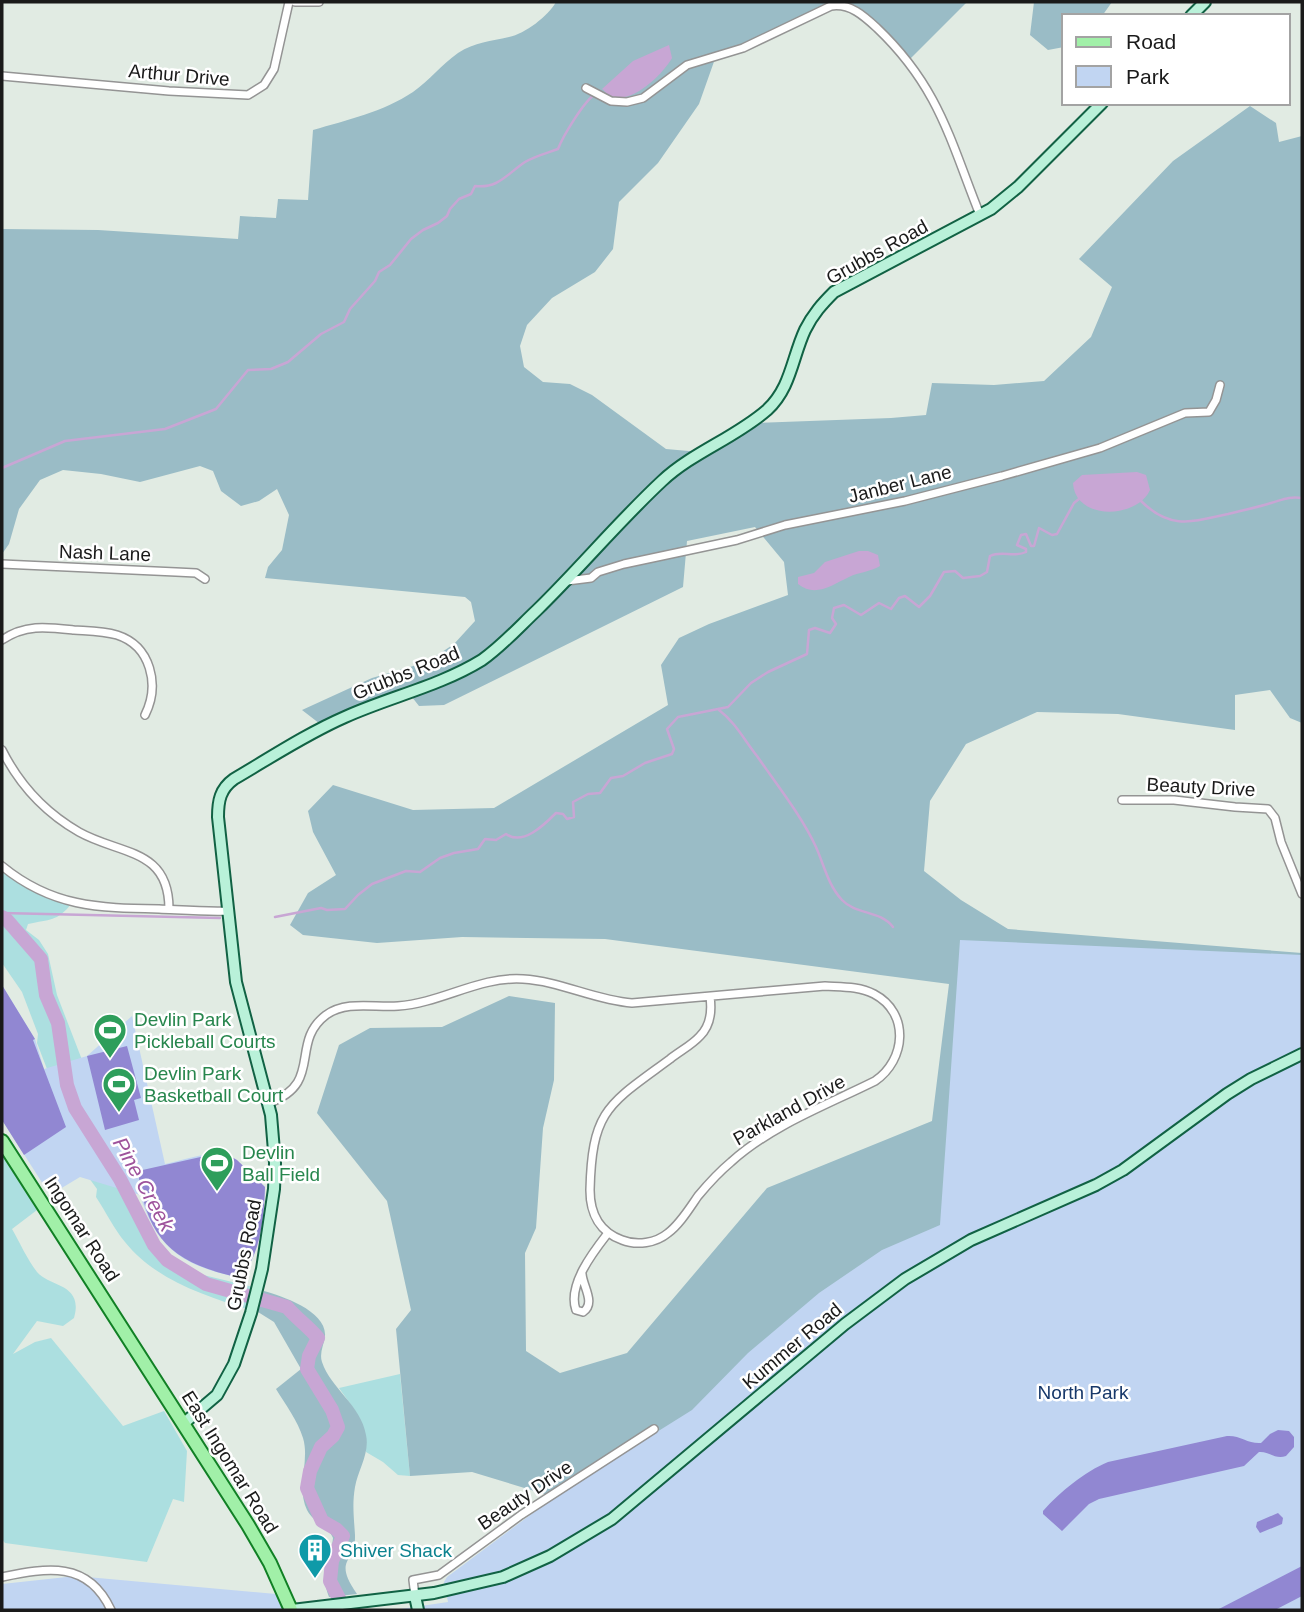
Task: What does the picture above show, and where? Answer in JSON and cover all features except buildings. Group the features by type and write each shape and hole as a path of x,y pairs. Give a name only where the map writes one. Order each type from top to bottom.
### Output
{"main road":[{"name":"Ingomar Road","path":"2,1141 129,1339"},
{"name":"East Ingomar Road","path":"129,1339 261,1547 291,1610"}],"street":[{"name":"Arthur Drive","path":"2,76 248,95 264,85 274,69 289,2"},
{"path":"295,2 319,2"},
{"path":"586,88 611,101 627,102 643,98 687,65 743,48 831,6 845,5 892,42 926,86 943,117 980,215"},
{"name":"Grubbs Road","path":"183,1424 208,1404 225,1385 258,1290 274,1189 274,1143 269,1103 238,990 218,817 221,794 228,783 333,722 453,675 482,660 499,647 567,581 634,508 674,471 768,409 781,394 804,332 817,309 834,292 980,215 1018,187 1100,105"},
{"name":"Janber Lane","path":"567,581 591,578 598,572 624,564 737,540 785,525 905,501 1100,448 1185,412 1209,412 1220,385"},
{"name":"Nash Lane","path":"2,564 196,573 205,579"},
{"path":"2,640 21,629 35,627 107,633 126,639 138,648 150,667 153,694 145,715"},
{"path":"2,750 24,785 61,819 85,835 134,852 152,863 167,886 169,909"},
{"name":"Beauty Drive","path":"1122,800 1174,800 1268,808 1275,818 1281,842 1302,894"},
{"path":"2,866 29,886 62,900 101,907 229,911"},
{"name":"Parkland Drive","path":"269,1103 289,1093 299,1081 307,1041 319,1021 333,1011 346,1006 416,1004 486,984 516,979 535,980 598,998 647,1003 812,986 849,988 868,992 884,1001 894,1013 901,1033 899,1053 890,1068 875,1081 766,1137 738,1156 707,1186 668,1233 658,1239 641,1243 622,1240 608,1233"},
{"path":"582,1274 589,1258 608,1233 597,1220 591,1200 593,1148 598,1128 608,1108 618,1097 702,1035 710,1021 710,997"},
{"name":"Kummer Road","path":"291,1610 415,1595 503,1577 584,1537 612,1518 845,1324 905,1279 971,1240 1096,1185 1123,1170 1227,1094 1302,1054"},
{"name":"Beauty Drive","path":"415,1595 413,1580 439,1575 521,1516 653,1429"},
{"path":"2,1577 44,1569 72,1573 86,1579 98,1589 111,1610"},
{"path":"415,1595 418,1610"}],"shaded area":[{"path":"669,45 672,58 662,72 637,92 619,98 602,89 633,61"},
{"path":"1137,472 1146,475 1150,490 1143,500 1120,511 1095,510 1084,504 1076,495 1073,483 1082,475"},
{"path":"859,551 878,555 880,566 824,589 811,590 798,584 798,577 814,573 825,562"},
{"path":"2,866 17,878 72,903 57,917 28,924 26,930 39,940 48,954 57,995 84,1065 112,1153 134,1194 146,1232 166,1258 191,1272 253,1287 247,1309 198,1292 150,1266 121,1237 96,1197 97,1189 89,1178 37,1043 38,1034 22,992 2,963"},
{"path":"2,985 35,1039 33,1040 66,1127 24,1155 2,1120"},
{"path":"127,1046 141,1098 134,1100 139,1120 105,1130 87,1056"},
{"path":"223,1152 237,1160 265,1187 262,1223 256,1249 245,1270 237,1277 195,1264 166,1244 148,1214 138,1171"},
{"path":"2,1155 37,1210 12,1229 37,1272 70,1292 76,1307 74,1318 63,1326 37,1321 13,1354 35,1342 51,1338 123,1426 164,1411 187,1451 184,1502 173,1499 147,1562 5,1543 2,1539"},
{"path":"400,1374 410,1476 398,1475 366,1452 362,1425 339,1388"},
{"path":"1278,1430 1289,1431 1294,1437 1294,1447 1286,1456 1259,1452 1244,1466 1099,1499 1089,1504 1062,1531 1043,1514 1073,1483 1108,1462 1227,1436 1261,1443"},
{"path":"1278,1513 1283,1518 1282,1524 1260,1533 1256,1527 1257,1522"},
{"path":"1302,1566 1302,1596 1275,1610 1217,1610"}],"green space":[{"path":"556,2 967,2 908,61 873,25 840,5 716,56 699,104 658,163 619,202 613,249 595,272 552,298 527,325 520,346 524,367 543,382 570,384 592,395 666,449 711,453 758,423 926,415 932,383 994,385 1044,381 1091,337 1112,287 1079,259 1173,161 1250,106 1276,123 1279,142 1302,136 1302,723 1290,718 1270,690 1235,695 1235,730 1118,714 1037,712 966,744 930,801 924,871 961,900 1008,929 1302,953 1302,1398 612,1610 577,1504 472,1472 410,1476 396,1329 411,1310 387,1201 317,1113 339,1045 370,1028 442,1027 509,996 555,1003 554,1080 543,1128 536,1228 525,1253 526,1351 560,1373 627,1353 767,1188 932,1121 949,984 605,939 462,937 377,943 303,935 290,925 308,893 336,875 313,832 308,811 333,785 413,810 494,808 668,705 661,665 679,638 788,595 784,562 755,527 687,541 683,587 444,705 419,706 408,692 324,727 302,710 372,678 427,662 454,644 475,621 471,602 465,597 265,578 268,567 282,550 289,515 277,489 259,501 241,506 221,491 213,471 200,466 140,482 63,470 40,480 19,509 9,544 2,554 2,229 98,230 238,239 240,216 276,218 278,199 308,200 313,130 390,105 419,88 464,49 522,32 542,18"},
{"path":"1034,2 1112,2 1103,14 1062,14 1062,47 1048,50 1030,35"},
{"name":"North Park","path":"960,940 1302,955 1302,1610 394,1610 448,1602 444,1582 447,1577 561,1492 692,1410 748,1353 819,1293 882,1250 940,1225"},
{"path":"2,985 35,1039 44,1069 87,1056 132,1016 165,1164 220,1154 240,1163 265,1187 262,1223 256,1249 245,1270 237,1277 202,1267 175,1252 155,1229 140,1195 80,1177 50,1195 2,1120"},
{"path":"264,1291 302,1306 319,1319 324,1327 321,1359 326,1372 363,1424 367,1442 356,1481 353,1505 354,1544 346,1567 346,1574 357,1594 329,1597 326,1588 325,1573 333,1538 307,1510 303,1492 303,1438 295,1419 276,1389 301,1369 274,1322 258,1312"},
{"path":"76,1576 276,1594 284,1610 2,1610 2,1584"}],"waterway":[{"path":"2,468 65,441 165,429 216,409 248,370 271,369 288,362 321,334 344,322 350,309 375,281 379,272 390,265 411,239 447,216 459,199 471,194 475,186 496,183 529,160 558,149 574,120 594,95"},
{"path":"1141,501 1172,520 1192,521 1289,498 1302,498"},
{"path":"275,917 321,908 345,909 372,884 406,871 420,872 440,858 454,853 478,849 485,839 496,840 506,834 513,837 526,836 556,813 563,814 567,819 574,817 573,802 588,794 600,793 611,778 623,776 645,763 672,754 674,749 667,729 678,717 728,707 751,683 807,654 809,630 815,628 830,633 836,624 832,618 834,608 844,605 861,615 879,603 891,609 899,598 905,596 919,607 930,596 944,572 955,571 963,578 980,576 987,572 990,556 1026,552 1026,549 1017,545 1021,535 1026,534 1031,546 1034,546 1039,528 1052,535 1057,534 1074,503 1079,499"},
{"path":"719,710 740,732 796,812 810,835 837,894 848,905 882,918 893,927"},
{"path":"2,913 220,918"},
{"name":"Pine Creek","path":"2,917 41,959 46,995 58,1023 67,1085 75,1108 120,1179 154,1245 167,1260 206,1284 287,1307 318,1338 309,1356 307,1369 332,1410 338,1427 321,1447 310,1471 307,1488 322,1521 343,1536 332,1561 330,1581 345,1610"}],"place":[{"name":"Devlin Park Pickleball Courts","path":"110,1060"},
{"name":"Devlin Park Basketball Court","path":"119,1114"},
{"name":"Devlin Ball Field","path":"217,1193"},
{"name":"Shiver Shack","path":"315,1580"}]}
